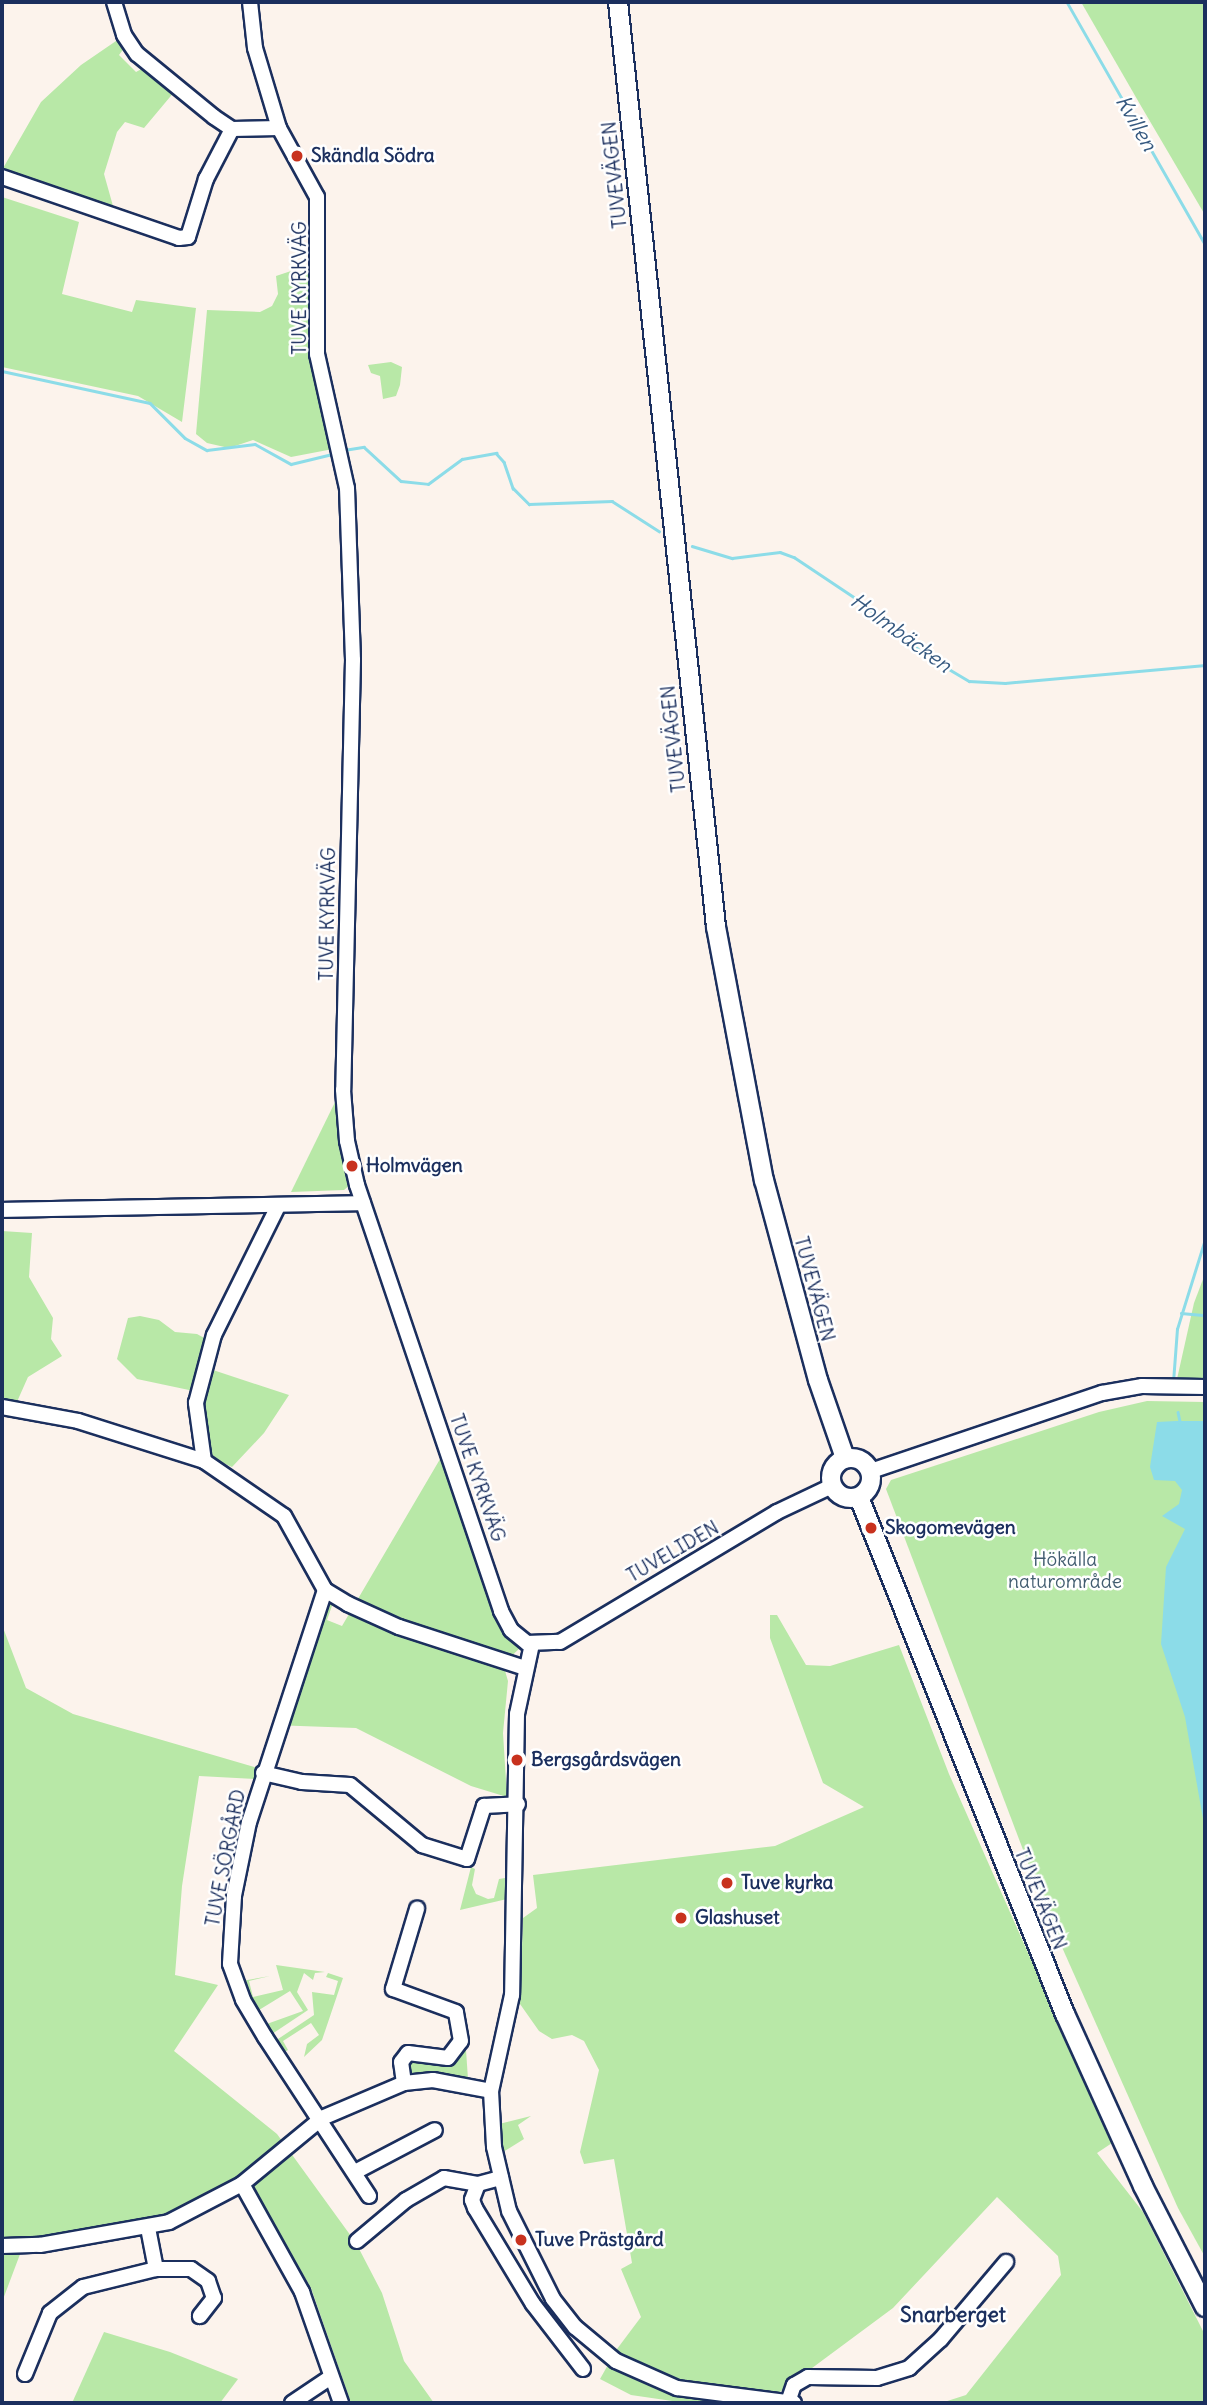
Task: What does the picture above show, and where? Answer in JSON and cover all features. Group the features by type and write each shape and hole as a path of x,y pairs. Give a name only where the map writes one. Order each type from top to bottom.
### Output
{"main road":[{"name":"TUVEVÄGEN","path":"618,2 716,927 764,1180 818,1380 845,1458"},
{"path":"845,1458 860,1460 871,1471 870,1487 859,1497 844,1497 832,1486 832,1470 845,1458"},
{"name":"TUVEVÄGEN","path":"859,1497 1065,2014 1143,2186 1205,2307"}],"street":[{"path":"114,2 124,35 136,54 232,129 279,128"},
{"name":"TUVE KYRKVÄG","path":"250,2 255,48 279,128 317,197 317,357 348,505 353,660 343,1090 347,1141 363,1203 501,1611 513,1632 533,1644"},
{"path":"2,177 179,239 188,237 206,179 232,129"},
{"path":"2,1210 363,1203"},
{"path":"204,1461 196,1404 214,1335 278,1206"},
{"path":"871,1471 1102,1393 1142,1386 1205,1387"},
{"path":"2,1407 78,1421 204,1461 285,1516 326,1590 399,1627 525,1668"},
{"name":"TUVELIDEN","path":"533,1644 560,1642 777,1512 832,1486"},
{"name":"TUVE SÖRGÅRD","path":"326,1590 262,1773 234,1896 230,1964 244,2002 322,2118 369,2196"},
{"path":"533,1644 525,1668 517,1714 518,1804 513,1995 491,2091 501,2178 514,2225 534,2267 575,2327 599,2349 636,2373 677,2388 794,2403"},
{"path":"262,1773 302,1782 350,1785 422,1845 467,1859 484,1806 518,1804"},
{"path":"404,2083 401,2062 408,2053 448,2058 461,2040 456,2012 393,1989 417,1909"},
{"path":"2,2246 17,2248 148,2228 242,2184 322,2118 404,2083 433,2080 491,2091"},
{"path":"355,2172 435,2130"},
{"path":"357,2241 405,2200 444,2178 478,2184 501,2178"},
{"path":"242,2184 302,2292 341,2403"},
{"path":"478,2184 472,2200 475,2208 533,2304 583,2369"},
{"path":"148,2228 156,2269"},
{"path":"788,2402 794,2385 808,2377 877,2378 909,2368 941,2339 1006,2262"},
{"path":"25,2374 44,2326 60,2301 83,2287 156,2269 191,2269 208,2281 214,2298 200,2316"},
{"path":"292,2403 331,2376"}],"green space":[{"path":"1081,2 1205,2 1205,215 1141,106"},
{"path":"116,41 125,47 119,55 136,72 147,66 175,91 144,128 125,122 117,132 104,174 113,206 2,170 41,102 81,65"},
{"path":"2,197 79,222 62,294 132,312 136,300 196,308 182,422 138,396 2,367"},
{"path":"291,271 312,271 310,359 333,449 291,457 253,440 229,448 207,443 196,434 207,310 260,312 272,306 278,294 276,276"},
{"path":"391,362 402,367 400,385 396,396 383,399 380,376 371,373 368,365"},
{"path":"338,1096 350,1185 344,1190 291,1192"},
{"path":"2,1231 32,1233 29,1277 53,1318 51,1339 62,1356 28,1377 16,1404 2,1402"},
{"path":"1205,1274 1205,1382 1177,1379 1194,1303"},
{"path":"140,1316 159,1320 175,1332 197,1334 217,1345 213,1370 289,1395 264,1433 232,1467 210,1457 202,1404 189,1390 137,1379 117,1359 128,1318"},
{"name":"Hökälla naturområde","path":"1147,1401 1205,1402 1205,2257 1178,2208 1049,1918 886,1489 891,1480 1099,1412"},
{"path":"443,1454 520,1648 503,1664 508,1681 503,1733 507,1797 471,1786 356,1728 272,1725 319,1594 334,1600 327,1620 342,1626"},
{"path":"770,1615 777,1615 806,1665 830,1666 899,1645 949,1774 1112,2143 1097,2153 1143,2212 1205,2335 1205,2403 941,2403 966,2395 1061,2275 1058,2256 997,2197 893,2308 777,2394 690,2385 614,2353 641,2317 621,2269 632,2263 614,2159 584,2164 580,2152 599,2070 584,2041 572,2035 552,2039 539,2031 520,2004 523,1918 537,1908 533,1875 775,1846 864,1807 823,1783 770,1638"},
{"path":"2,1625 26,1688 73,1714 258,1768 255,1779 199,1776 182,1886 175,1975 218,1985 174,2051 277,2134 356,2243 382,2293 404,2361 434,2403 351,2403 311,2288 245,2176 201,2203 151,2222 25,2241 2,2302"},
{"path":"471,1867 475,1869 472,1885 476,1894 488,1899 494,1898 499,1879 505,1878 508,1869 507,1899 460,1910"},
{"path":"276,1965 325,1972 315,1973 313,1980 304,1973 297,1992 308,2010 272,2034 264,2025 303,2011 290,1991 259,2010 254,2008 242,1981 270,1976 249,1981 253,1997 283,1990"},
{"path":"328,1973 343,1978 322,2040 304,2057 307,2044 319,2035 311,2023 283,2041 288,2050 283,2053 275,2041 314,2015 312,1992 334,1995 338,1981 326,1977"},
{"path":"466,2050 468,2079 409,2074 407,2060 454,2060"},
{"path":"531,2116 518,2125 524,2139 503,2152 499,2124"},
{"path":"104,2332 170,2352 238,2379 220,2403 72,2403"},
{"path":"609,2363 661,2388 753,2403 686,2403 631,2395 600,2379"}],"water":[{"path":"1205,1421 1205,1830 1185,1717 1161,1644 1166,1567 1185,1529 1162,1516 1179,1504 1182,1490 1175,1481 1154,1480 1150,1467 1157,1422"}],"waterway":[{"name":"Kvillen","path":"1067,2 1205,244"},
{"name":"Holmbäcken","path":"2,371 150,403 185,438 207,450 255,444 291,464 332,454"},
{"name":"Holmbäcken","path":"344,450 364,447 401,481 428,484 462,459 496,453 504,462 513,488 529,504 612,501 659,531"},
{"name":"Holmbäcken","path":"692,546 732,558 780,552 794,557 857,599 927,656 969,681 1005,683 1205,665"},
{"name":"Kvillen","path":"1173,1382 1177,1329 1205,1239"},
{"path":"1181,1313 1205,1315"},
{"path":"1178,1412 1181,1426"}],"place":[{"name":"Skändla Södra","path":"297,156"},
{"name":"Holmvägen","path":"352,1166"},
{"name":"Skogomevägen","path":"871,1528"},
{"name":"Bergsgårdsvägen","path":"517,1760"},
{"name":"Tuve kyrka","path":"727,1883"},
{"name":"Glashuset","path":"681,1918"},
{"name":"Tuve Prästgård","path":"521,2240"}],"district":[{"name":"Snarberget","path":"953,2315"}]}
